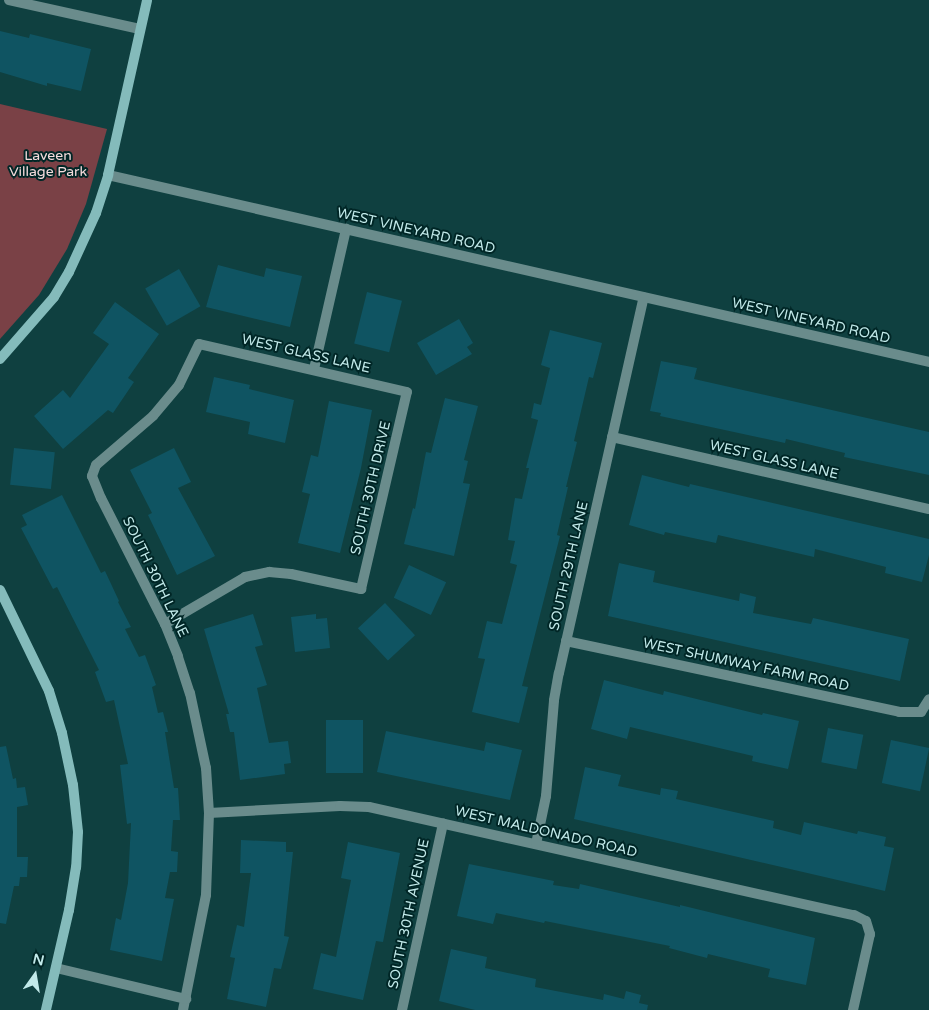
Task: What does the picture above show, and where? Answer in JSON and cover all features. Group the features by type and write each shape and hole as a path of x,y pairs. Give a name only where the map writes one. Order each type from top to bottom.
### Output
{"street":[{"path":"8,0 140,29"},
{"path":"0,359 38,318 69,272 96,213 108,175 147,0"},
{"name":"WEST VINEYARD ROAD","path":"108,175 929,362"},
{"path":"314,369 346,229"},
{"name":"SOUTH 29TH LANE","path":"536,844 546,796 554,700 644,297"},
{"name":"WEST GLASS LANE","path":"199,344 407,392"},
{"name":"SOUTH 30TH LANE","path":"184,1005 206,895 210,812 206,768 190,693 165,624 92,476 96,465 153,416 179,385 199,344"},
{"name":"SOUTH 30TH DRIVE","path":"165,624 245,577 269,572 291,574 361,589 407,392"},
{"name":"WEST GLASS LANE","path":"612,437 929,509"},
{"path":"0,590 49,691 62,732 73,785 78,832 76,867 69,910 46,1010"},
{"name":"WEST SHUMWAY FARM ROAD","path":"566,641 899,712 921,712 929,699"},
{"name":"WEST MALDONADO ROAD","path":"210,812 360,807 443,823 854,915 862,918 869,926 869,940 853,1010"},
{"name":"SOUTH 30TH AVENUE","path":"402,1010 443,823"},
{"path":"56,968 184,1005"}],"green space":[{"name":"Laveen Village Park","path":"0,104 107,129 86,204 67,249 39,295 0,339"}],"building":[{"path":"0,31 29,38 30,34 91,49 81,91 47,83 47,86 0,72"},
{"path":"218,265 264,277 266,268 302,276 290,327 206,307"},
{"path":"179,269 200,306 167,326 145,288"},
{"path":"367,292 402,301 389,352 354,343"},
{"path":"115,302 159,334 128,378 134,382 113,413 108,410 63,449 34,416 63,390 70,398 109,344 93,333"},
{"path":"459,319 473,343 467,347 472,354 436,375 417,343"},
{"path":"550,330 602,343 593,378 589,377 574,441 577,442 557,535 560,536 522,686 528,687 519,723 472,712 485,659 478,658 487,621 502,624 517,565 510,563 515,541 508,540 515,498 522,499 529,468 526,468 538,420 531,418 534,403 541,405 550,368 541,365"},
{"path":"661,361 697,368 694,379 929,432 929,475 844,457 845,453 786,439 785,443 660,416 661,413 650,411"},
{"path":"214,377 250,385 249,389 294,400 285,443 248,434 250,422 206,412"},
{"path":"445,398 478,406 464,460 468,461 463,483 470,484 454,556 404,544 413,508 415,509 426,452 431,453"},
{"path":"329,401 372,410 361,468 340,553 298,543 310,494 302,492 311,455 318,457"},
{"path":"14,448 55,452 51,489 10,485"},
{"path":"174,448 191,482 178,488 215,556 177,575 148,515 152,513 130,470"},
{"path":"642,475 689,487 690,484 929,539 929,555 922,582 885,573 886,567 815,549 814,557 718,535 716,543 665,532 664,535 629,525"},
{"path":"62,495 101,573 105,571 131,627 125,629 139,657 145,655 156,685 152,687 158,713 163,712 168,732 165,732 174,788 178,788 180,820 173,820 171,851 178,852 177,872 170,872 165,898 174,899 162,961 110,950 116,918 121,920 128,883 131,823 127,824 120,765 128,764 114,700 106,702 95,672 99,670 57,587 53,589 21,528 27,525 22,515"},
{"path":"619,563 655,571 653,582 739,601 740,593 756,597 753,613 811,624 813,618 909,639 900,681 608,616"},
{"path":"409,565 446,582 431,615 394,598"},
{"path":"385,603 415,635 388,660 358,628"},
{"path":"253,614 263,645 255,647 267,685 257,688 269,743 288,741 291,763 284,764 285,774 240,780 234,732 230,732 226,714 229,714 204,629"},
{"path":"316,614 316,619 327,618 330,648 295,652 291,617"},
{"path":"604,680 663,695 664,691 762,715 763,713 799,721 788,769 752,761 753,756 630,727 627,739 591,729"},
{"path":"326,720 363,720 363,773 326,773"},
{"path":"828,728 863,735 857,769 821,762"},
{"path":"386,731 484,751 486,742 522,750 510,800 377,772"},
{"path":"891,740 929,748 920,791 882,783"},
{"path":"6,746 13,779 16,778 17,788 25,787 28,805 17,807 17,857 28,857 27,877 20,877 19,886 14,886 6,924 0,923 0,747"},
{"path":"585,767 621,775 618,786 660,795 661,788 678,791 676,799 774,821 773,828 801,835 804,822 857,834 858,831 886,837 884,846 894,848 885,891 574,819"},
{"path":"241,840 286,842 286,852 293,852 284,936 289,937 281,969 274,968 266,1007 227,999 235,958 230,957 237,925 244,927 251,873 240,873"},
{"path":"348,842 400,853 383,942 376,941 363,1000 313,989 321,953 336,957 351,880 341,878"},
{"path":"469,864 554,881 553,885 579,889 580,884 680,907 680,905 815,938 806,985 768,977 770,969 708,954 707,958 669,948 670,946 545,921 544,923 496,913 493,924 457,916"},
{"path":"451,949 487,957 485,968 536,979 535,987 603,1000 604,994 624,999 626,991 641,995 639,1003 648,1005 647,1010 475,1010 439,1001"}]}
